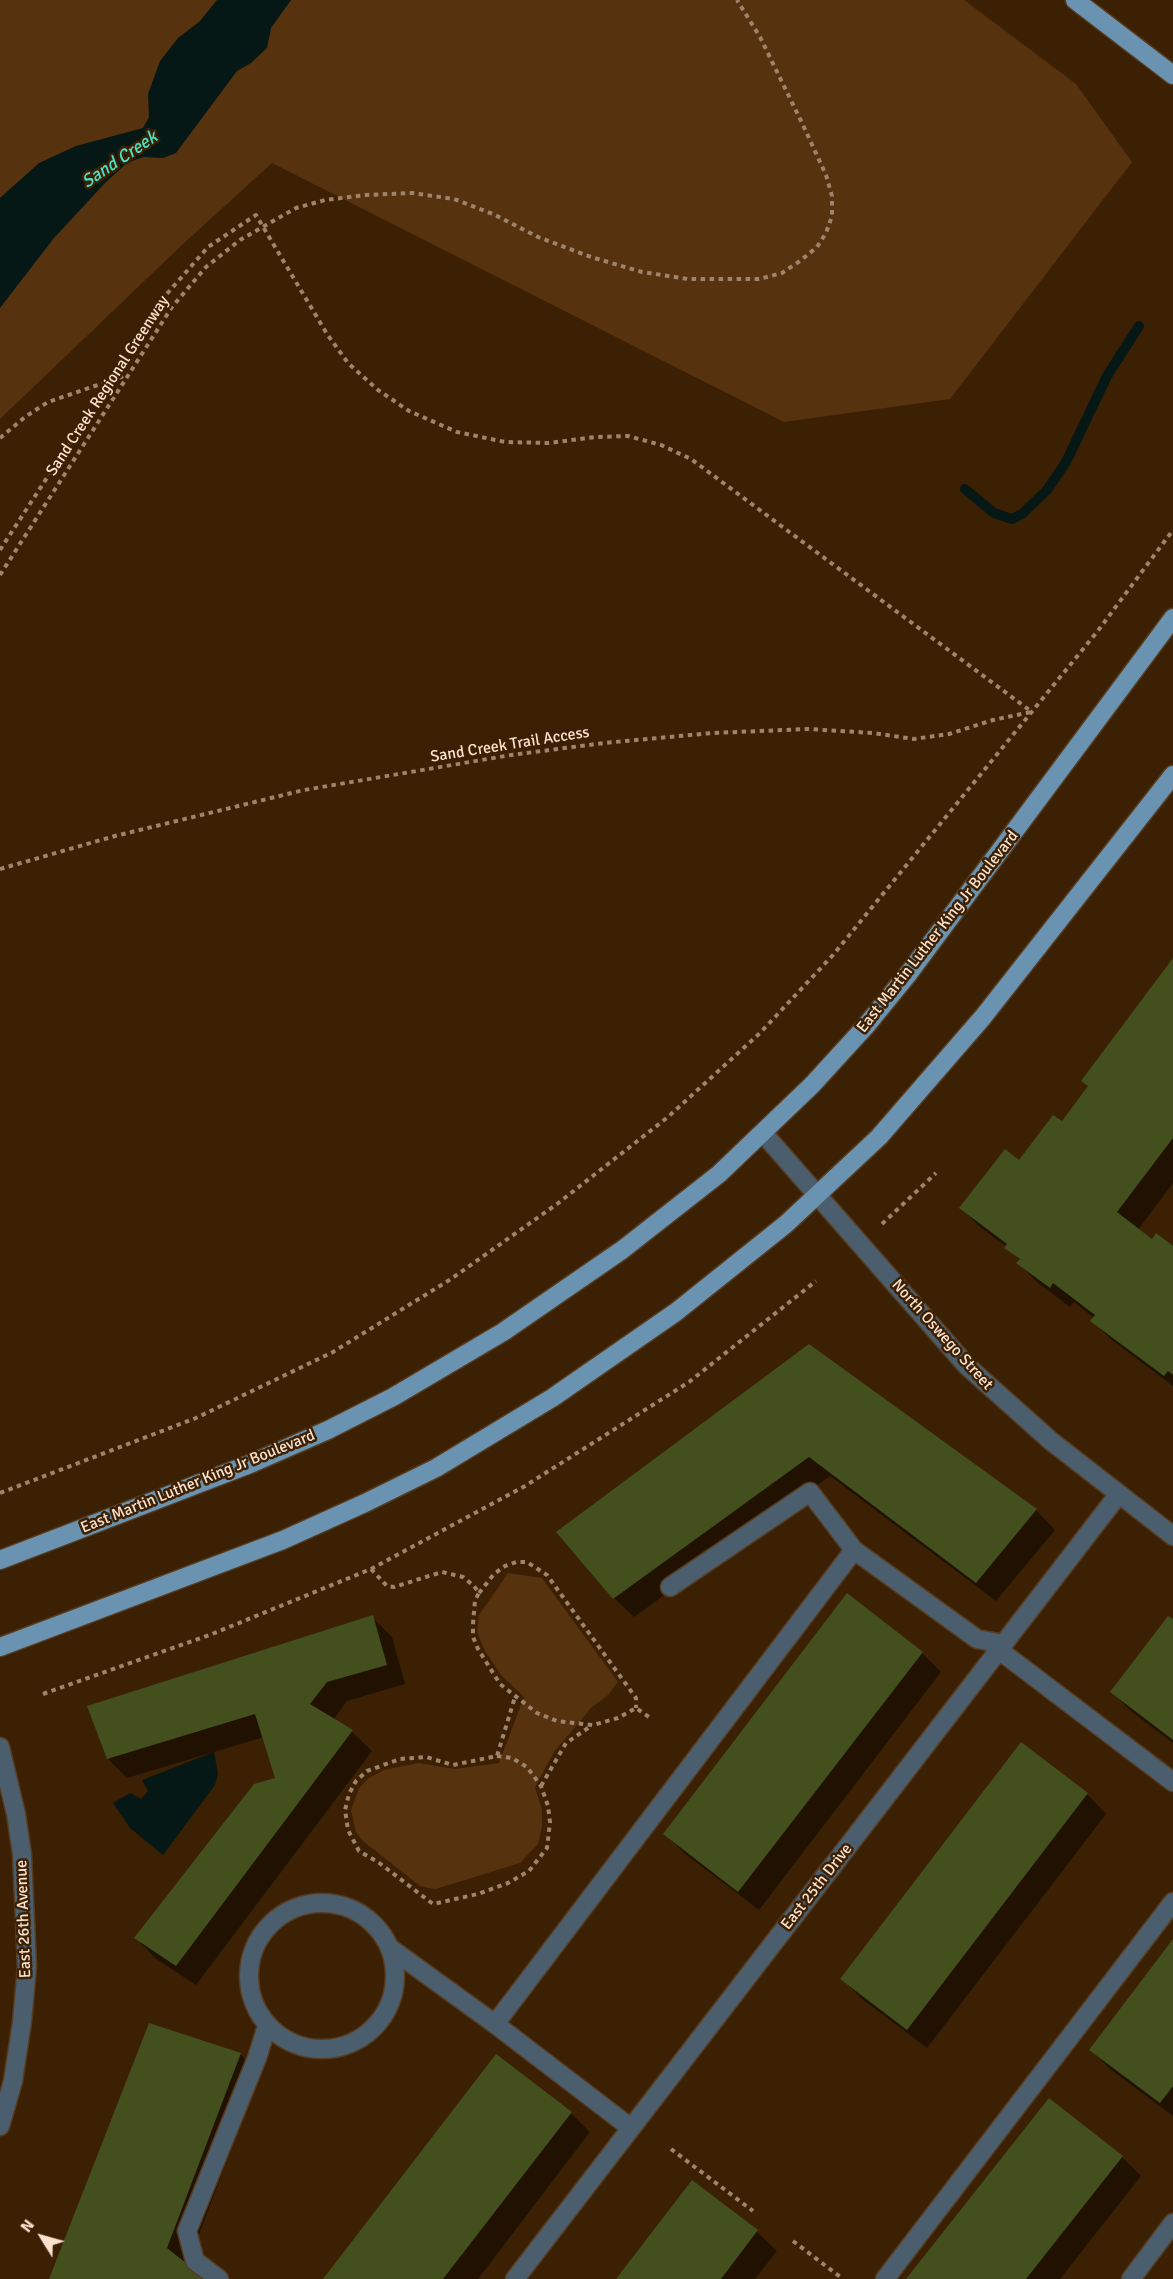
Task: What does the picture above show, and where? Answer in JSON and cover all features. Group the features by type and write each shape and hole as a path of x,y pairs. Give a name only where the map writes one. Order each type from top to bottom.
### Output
{"main road":[{"path":"1075,0 1173,75"},
{"name":"East Martin Luther King Jr Boulevard","path":"0,1560 250,1464 328,1430 393,1398 503,1332 621,1250 719,1174 812,1085 865,1027 909,973 1173,618"},
{"path":"0,1647 283,1540 436,1468 552,1398 676,1312 786,1224 879,1137 943,1066 1059,923 1173,776"}],"street":[{"name":"North Oswego Street","path":"763,1133 967,1366 1005,1402 1118,1495 1173,1536"},
{"path":"670,1587 810,1492 854,1550 977,1639 1001,1647 1173,1782"},
{"name":"East 25th Drive","path":"515,2279 1118,1495"},
{"path":"495,2024 854,1550"},
{"name":"East 26th Avenue","path":"0,1747 16,1814 22,1854 27,1967 13,2081 0,2126"},
{"path":"885,2279 1173,1902"},
{"path":"332,1903 356,1911 376,1926 390,1948 396,1973 393,1995 384,2015 370,2033 350,2044 328,2049 306,2048 285,2040 267,2026 254,2004 249,1980 252,1954 264,1932 283,1915 306,1905 332,1903"},
{"path":"390,1948 495,2024 631,2128"},
{"path":"219,2279 195,2261 188,2231 257,2058 267,2026"},
{"path":"1131,2279 1173,2224"}],"path":[{"name":"Sand Creek Regional Greenway","path":"0,575 172,307 206,267 240,240 296,208 325,200 366,195 412,193 454,199 493,214 538,237 591,257 642,272 688,279 723,281 759,279 782,273 817,247 826,233 832,216 832,196 821,165 760,37 736,0"},
{"path":"0,550 165,296 208,247 256,215 327,334 348,363 378,390 409,411 457,432 505,442 549,443 595,437 628,436 661,445 691,459 1032,712"},
{"path":"0,438 48,402 128,375"},
{"path":"0,1494 196,1418 333,1352 451,1279 557,1204 668,1117 760,1033 833,955 1097,633 1173,530"},
{"name":"Sand Creek Trail Access","path":"0,869 115,836 304,790 511,755 604,743 712,733 808,729 873,733 914,739 949,734 993,720 1032,712"},
{"path":"882,1224 936,1173"},
{"path":"43,1694 212,1634 371,1569 525,1486 689,1382 816,1281"},
{"path":"592,1725 547,1718 528,1708 500,1684 486,1663 473,1636 474,1606 479,1593 494,1574 506,1566 516,1562 527,1562 547,1575 636,1698 636,1708"},
{"path":"371,1569 380,1581 387,1586 394,1587 442,1572 453,1573 463,1577 479,1593"},
{"path":"497,1756 515,1697"},
{"path":"636,1708 649,1717"},
{"path":"541,1786 566,1743 592,1725 618,1719 636,1708"},
{"path":"497,1756 521,1762 532,1772 541,1786 548,1806 550,1822 547,1848 529,1871 508,1883 478,1894 433,1904 387,1868 359,1851 348,1830 345,1810 356,1781 367,1771 400,1760 426,1757 453,1765 497,1756"},
{"path":"671,2149 753,2211"},
{"path":"793,2241 843,2279"}],"shaded area":[{"path":"0,0 964,0 1076,84 1132,162 950,399 784,422 272,163 183,244 0,419"},
{"path":"508,1573 542,1578 618,1682 608,1695 591,1708 554,1752 535,1787 542,1810 542,1827 538,1844 520,1863 436,1889 420,1886 363,1841 356,1832 351,1810 359,1788 369,1778 384,1770 419,1763 455,1769 499,1763 524,1697 501,1675 485,1651 477,1632 479,1615"}],"water":[{"name":"Sand Creek","path":"217,0 291,0 271,28 267,48 251,63 237,71 176,153 163,158 143,157 127,163 54,238 0,308 0,198 39,163 76,146 143,128 149,117 148,94 160,61 178,38 200,21"},
{"path":"214,1752 218,1774 215,1785 163,1855 130,1828 113,1803 130,1793 141,1799 148,1791 142,1780"}],"building":[{"path":"1173,958 1173,1138 1117,1212 1152,1239 1156,1233 1173,1246 1173,1375 1168,1371 1164,1376 1090,1321 1095,1315 1053,1283 1050,1288 1016,1263 1020,1259 1004,1248 1007,1244 959,1208 1005,1149 1019,1160 1053,1115 1062,1121 1088,1086 1081,1081"},
{"path":"809,1344 1037,1509 976,1583 809,1457 613,1599 556,1532"},
{"path":"847,1593 923,1652 738,1892 663,1834"},
{"path":"373,1615 387,1665 327,1682 310,1704 353,1730 176,1966 134,1938 254,1784 275,1778 255,1714 107,1759 87,1706"},
{"path":"1168,1616 1173,1619 1173,1740 1110,1692"},
{"path":"1021,1742 1088,1793 907,2030 840,1979"},
{"path":"1173,1939 1173,2086 1160,2103 1089,2050"},
{"path":"149,2023 241,2053 167,2248 206,2279 49,2279"},
{"path":"496,2054 572,2112 443,2279 323,2279"},
{"path":"1049,2098 1123,2156 1026,2279 906,2279"},
{"path":"692,2180 758,2230 721,2279 616,2279"}],"waterway":[{"path":"965,489 994,513 1012,519 1022,514 1047,490 1066,462 1107,376 1139,326"}]}
